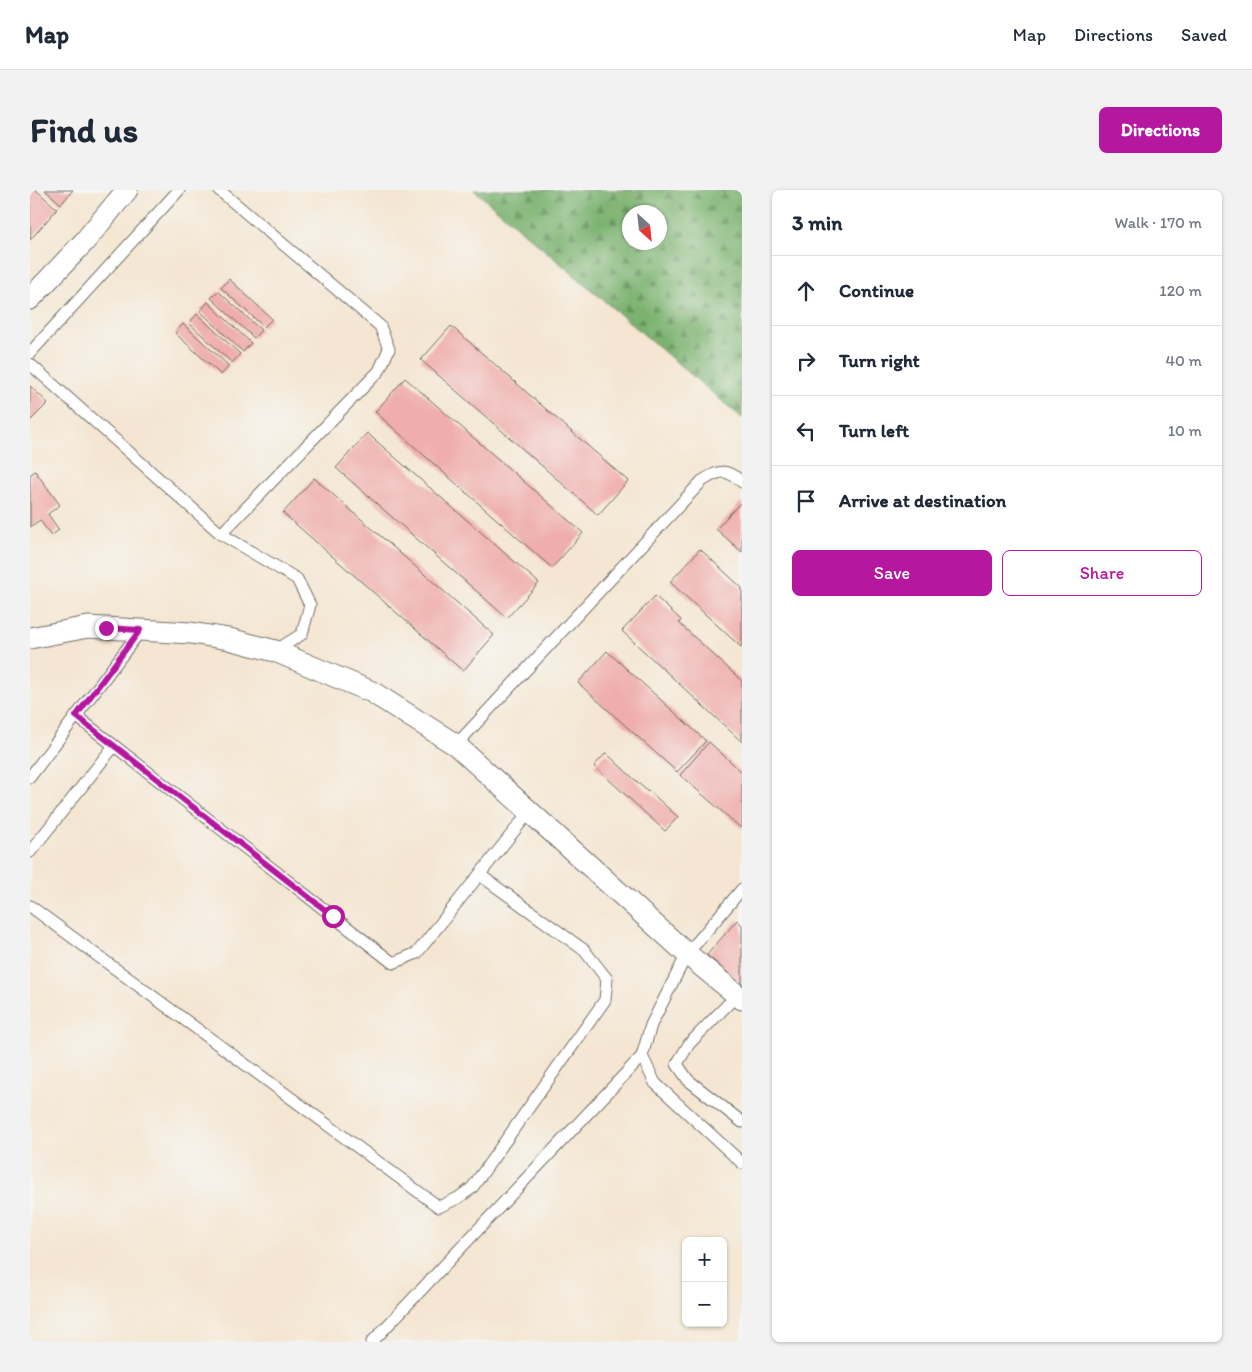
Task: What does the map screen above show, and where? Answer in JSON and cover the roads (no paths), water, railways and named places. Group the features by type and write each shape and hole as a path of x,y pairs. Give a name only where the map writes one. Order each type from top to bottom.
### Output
{"street":[{"path":"30,299 84,242 127,190"},
{"path":"30,638 88,627 191,633 228,639 275,652 372,692 456,745 688,954 739,997"}],"lane":[{"path":"30,353 180,190"},
{"path":"219,190 380,326 389,350 379,371 221,534"},
{"path":"30,364 221,534 296,579 310,605 302,634 275,652"},
{"path":"456,745 702,480 717,472 731,473 742,482"},
{"path":"30,777 140,630"},
{"path":"76,716 393,963 417,953 530,811"},
{"path":"30,852 114,746"},
{"path":"30,906 439,1207 458,1198 472,1188 605,1000 606,979 584,950 480,875"},
{"path":"380,1340 642,1056 651,1025 688,954 741,891"},
{"path":"739,997 689,1044 677,1064 688,1080 742,1122"},
{"path":"642,1056 655,1083 742,1163"}]}
